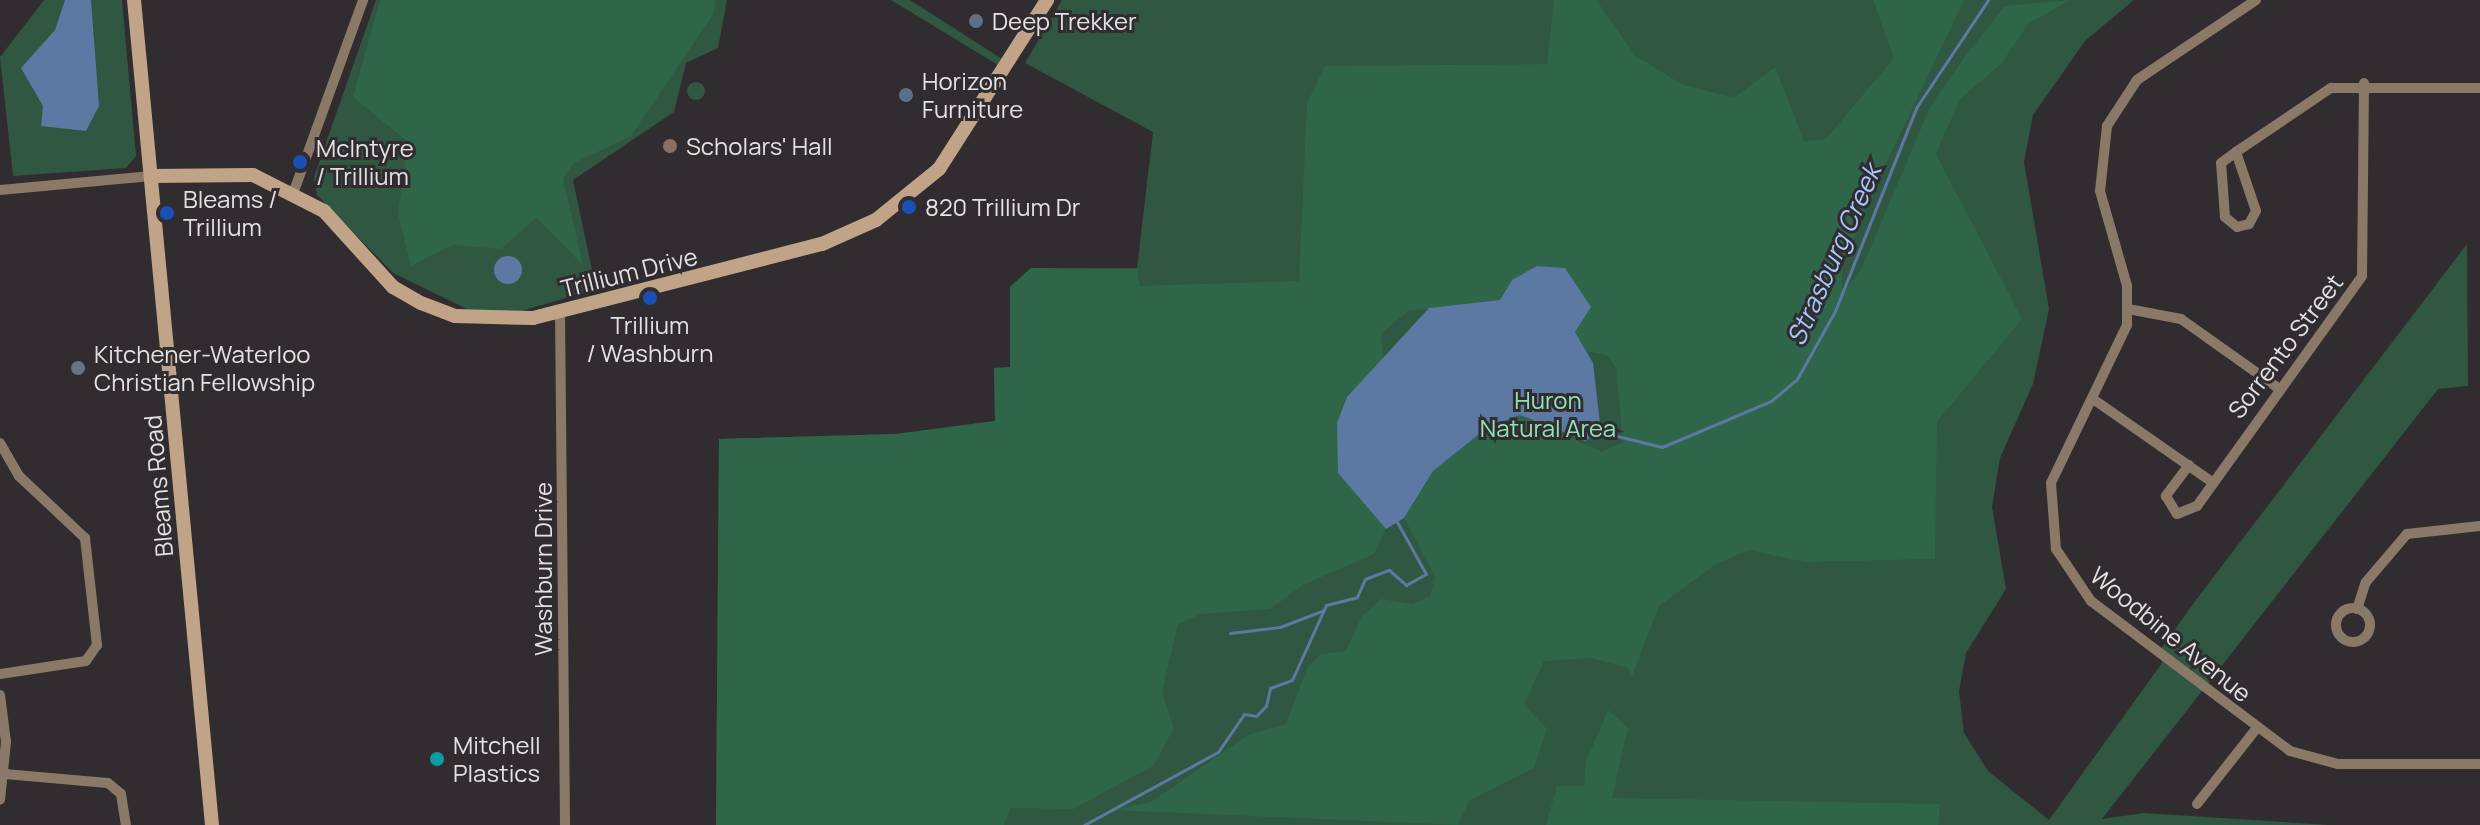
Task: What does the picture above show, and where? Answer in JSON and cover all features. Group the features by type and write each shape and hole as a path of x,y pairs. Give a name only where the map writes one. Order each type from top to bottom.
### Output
{"street":[{"name":"Bleams Road","path":"134,0 212,825"},
{"path":"294,191 363,0"},
{"name":"Trillium Drive","path":"151,176 253,175 294,191 324,211 393,287 421,303 493,321 560,312 822,244 876,220 939,169 1047,0"},
{"name":"Woodbine Avenue","path":"2256,0 2137,80 2107,126 2100,191 2128,309 2122,342 2051,483 2056,549 2091,601 2256,729 2329,763 2480,764"},
{"path":"2236,152 2256,211 2249,224 2237,227 2225,217 2216,171 2236,152 2331,88 2364,83 2480,88"},
{"name":"Sorrento Street","path":"2189,465 2166,496 2171,510 2192,511 2209,480 2362,276 2364,83"},
{"path":"0,190 151,176"},
{"path":"2128,309 2181,319 2278,388"},
{"name":"Washburn Drive","path":"560,312 565,825"},
{"path":"2093,399 2209,480"},
{"path":"0,443 19,476 85,538 97,645 86,661 0,674"},
{"path":"2357,609 2366,582 2407,534 2480,526"},
{"path":"0,695 5,774 0,800"},
{"path":"2197,804 2256,729"},
{"path":"5,774 108,783 121,794 126,825"}],"green space":[{"path":"44,0 122,0 136,156 126,168 13,176 0,57"},
{"path":"376,0 727,0 718,48 686,63 674,112 573,180 596,289 515,313 467,309 393,273 317,195 314,177"},
{"path":"380,0 715,0 714,13 631,136 574,163 563,179 583,265 536,218 501,249 453,245 411,266 398,213 408,142 353,97"},
{"path":"891,0 910,0 1002,59 998,65"},
{"name":"Huron Natural Area","path":"1062,0 2134,0 2085,41 2033,115 2024,162 2049,309 2033,384 2000,458 1992,507 2006,589 1966,653 1959,691 1964,733 1988,771 2049,820 2162,663 2160,650 2196,600 2467,244 2468,386 2438,389 2102,819 2144,813 2329,825 716,825 719,439 896,434 995,421 994,368 1010,367 1010,287 1031,268 1137,268 1153,132 1025,63"},
{"name":"Huron Natural Area","path":"1554,0 1596,0 1635,55 1681,84 1734,98 1775,67 1804,141 1826,139 1894,58 1873,0 1964,0 1865,208 1842,268 1842,294 1861,270 1930,107 1966,55 2005,6 2071,0 2029,23 2001,64 1960,99 1936,154 2022,319 1937,422 1935,559 1805,562 1749,550 1716,564 1659,606 1631,679 1628,668 1591,658 1544,661 1524,705 1547,729 1534,768 1469,801 1458,825 1114,810 1151,802 1248,735 1286,724 1307,668 1321,654 1346,651 1362,616 1381,599 1412,604 1430,596 1435,577 1404,518 1433,471 1488,427 1520,415 1602,452 1623,442 1616,368 1607,355 1586,351 1575,332 1512,280 1500,300 1408,311 1381,334 1384,364 1347,397 1338,473 1386,529 1374,554 1303,585 1270,609 1201,614 1178,624 1162,692 1174,728 1153,766 1073,809 1011,808 1004,825 716,825 719,439 896,434 995,421 994,368 1010,367 1010,287 1031,268 1137,269 1140,286 1299,281 1307,103 1325,66 1547,64"},
{"path":"696,82 705,91 696,100 687,91"},
{"path":"1608,710 1628,728 1612,798 1940,804 1938,825 1546,825 1557,786 1584,786 1586,761"}],"water":[{"path":"65,0 91,0 99,106 86,131 41,126 43,106 21,68 55,30"},
{"path":"508,256 518,260 522,270 518,280 508,284 498,280 494,270 498,260"},
{"path":"1537,266 1565,268 1591,307 1575,332 1593,363 1601,432 1585,441 1520,415 1488,427 1433,471 1404,518 1386,529 1338,473 1337,423 1347,397 1429,308 1500,300 1512,280"}],"waterway":[{"name":"Strasburg Creek","path":"1601,432 1662,447 1771,401 1797,379 1835,311 1916,108 1988,0"},
{"path":"1084,825 1218,752 1244,714 1256,716 1266,706 1270,688 1292,680 1326,605 1357,597 1365,579 1389,570 1406,585 1426,574 1397,522"},
{"path":"1230,633 1280,627 1324,610"}],"place":[{"name":"Deep Trekker","path":"976,21"},
{"name":"Horizon Furniture","path":"906,95"},
{"name":"Scholars' Hall","path":"670,146"},
{"name":"McIntyre / Trillium","path":"300,162"},
{"name":"820 Trillium Dr","path":"909,207"},
{"name":"Bleams / Trillium","path":"167,213"},
{"name":"Trillium / Washburn","path":"650,298"},
{"name":"Kitchener-Waterloo Christian Fellowship","path":"78,368"},
{"name":"Mitchell Plastics","path":"437,759"}]}
